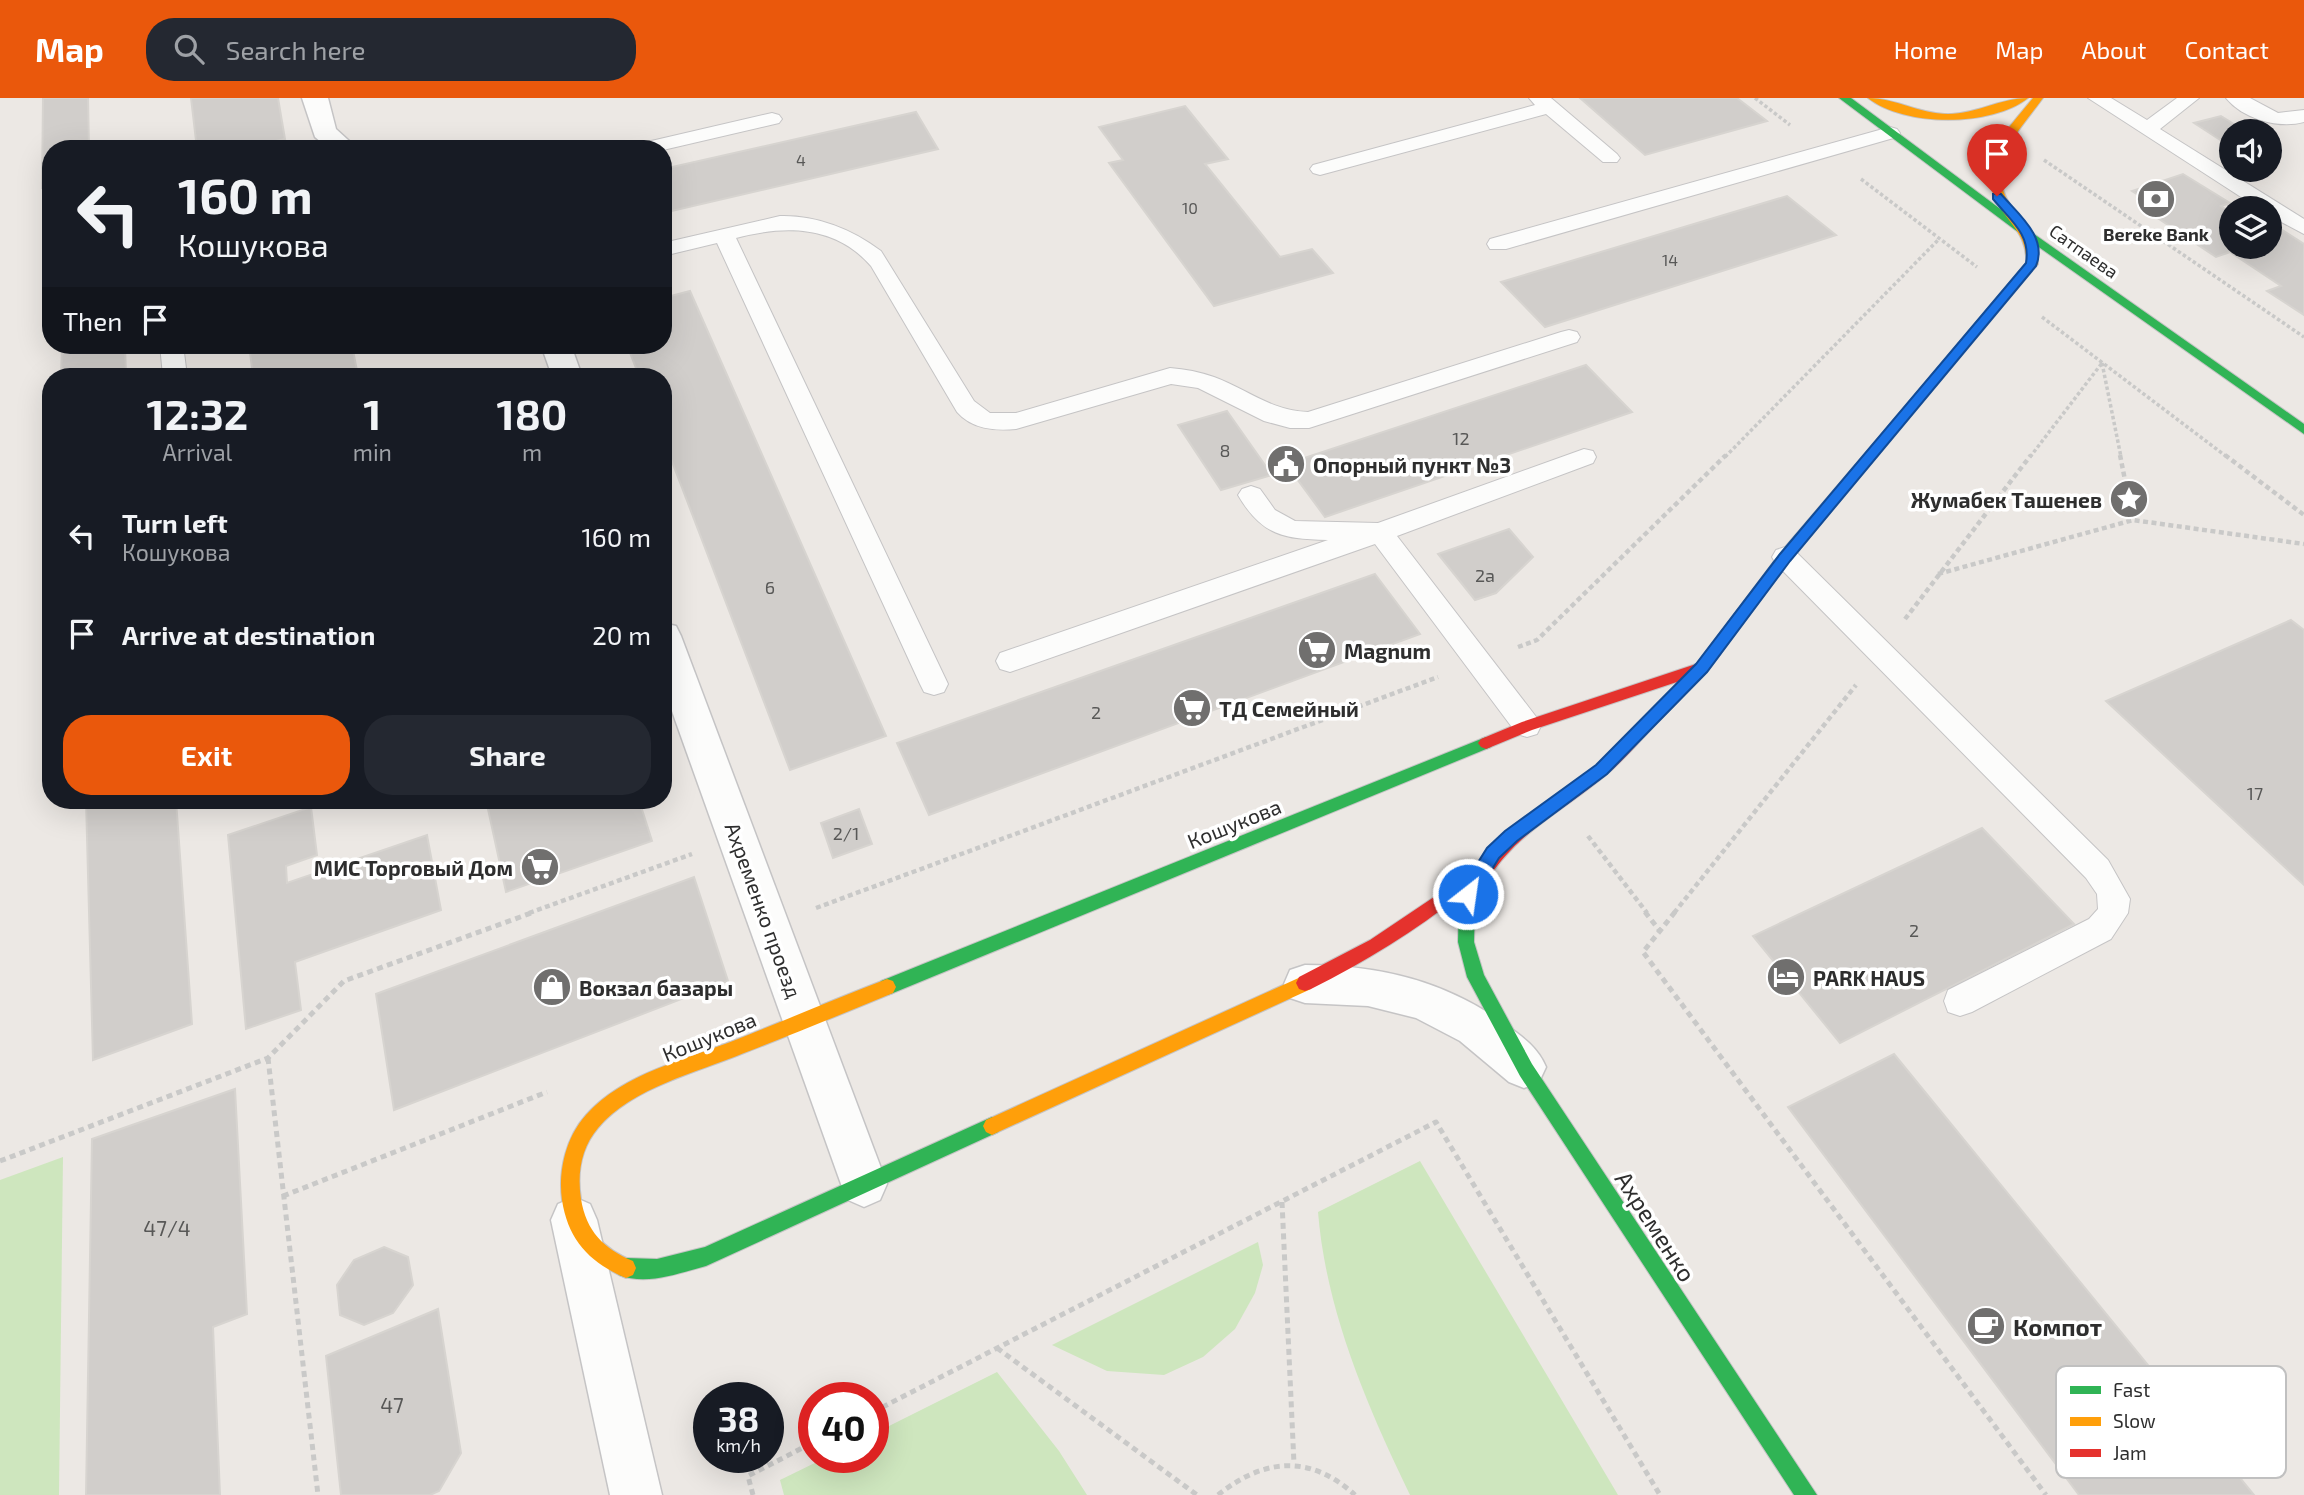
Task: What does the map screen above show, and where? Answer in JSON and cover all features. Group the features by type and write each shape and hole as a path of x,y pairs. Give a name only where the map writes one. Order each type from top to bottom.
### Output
{"street":[{"path":"315,98 324,132 334,140"},
{"name":"Сатпаева","path":"1844,98 2030,236 2304,430"},
{"path":"1873,98 1911,113 1950,120 1980,116 2023,98"},
{"path":"1482,867 1511,836 1602,769 1702,668 1785,557 2032,264 2034,248 2030,236 2007,211 1992,187 1996,162 2009,136 2038,98"},
{"path":"1890,133 1922,148 1954,156"},
{"path":"1982,153 2009,136"},
{"name":"Ахременко проезд","path":"672,661 864,1184"},
{"name":"Кошукова","path":"1482,867 1439,905 1396,936 1354,961 706,1256 660,1269 624,1268 593,1251 583,1237 571,1208 570,1173 582,1136 611,1103 649,1083 1527,726 1702,668"},
{"name":"Ахременко","path":"1482,867 1468,894 1464,916 1466,942 1476,977 1526,1070 1806,1495"},
{"path":"1305,984 1369,986 1435,1003 1480,1029 1526,1070"},
{"path":"571,1208 636,1495"}],"lane":[{"path":"2098,98 2304,228"},
{"path":"2147,129 2189,98"},
{"path":"2236,98 2275,120 2284,121 2304,116"},
{"path":"1320,169 1545,103 1610,158"},
{"path":"672,142 772,119"},
{"path":"1498,244 1890,133"},
{"path":"672,248 789,222 811,226 869,249 965,406 978,418 999,423 1016,421 1155,380 1186,375 1214,383 1280,419 1294,422 1309,420 1569,337"},
{"path":"724,235 934,684"},
{"path":"1010,661 1380,532 1584,457"},
{"path":"1251,495 1266,516 1291,530 1380,532"},
{"path":"1380,532 1527,726"},
{"path":"1785,557 2097,869 2111,888 2115,902 2112,917 2100,929 1960,1001"}],"path":[{"path":"1755,98 2304,515"},
{"path":"2009,136 2304,337"},
{"path":"769,925 1537,640 1693,489 1939,239"},
{"path":"2102,363 2133,520"},
{"path":"2046,1495 1643,953 1881,653 1937,575 2102,363"},
{"path":"1937,575 2133,520 2304,544"},
{"path":"0,1161 268,1058 344,981 737,838"},
{"path":"268,1058 318,1495"},
{"path":"284,1196 548,1091"},
{"path":"889,1404 1436,1122 1660,1495"},
{"path":"1282,1202 1294,1464"},
{"path":"997,1348 1198,1495"},
{"path":"753,1495 748,1476 798,1450"},
{"path":"1218,1495 1234,1480 1262,1467 1294,1464 1325,1472 1355,1495"}],"green space":[{"path":"63,1157 59,1495 0,1495 0,1180"},
{"path":"1420,1161 1618,1495 1410,1495 1364,1392 1339,1322 1322,1249 1318,1212"},
{"path":"1258,1242 1263,1265 1255,1293 1235,1329 1203,1357 1164,1375 1107,1371 1052,1345"},
{"path":"997,1372 1059,1451 1087,1495 784,1495 780,1480 798,1471 889,1473 889,1426"}],"building":[{"path":"43,98 88,98 89,140 43,140"},
{"path":"191,98 278,98 285,139 196,140"},
{"path":"1580,98 1737,98 1767,121 1645,155"},
{"path":"1185,106 1228,159 1205,164 1280,257 1312,249 1333,273 1214,306 1109,163 1123,160 1099,127"},
{"path":"916,112 938,149 672,211 672,167"},
{"path":"2221,116 2226,119 2219,119 2219,139 2194,123"},
{"path":"2183,174 2219,196 2219,256 2216,257 2147,211 2157,207 2132,191"},
{"path":"1787,196 1836,235 1545,327 1501,282"},
{"path":"2282,230 2304,244 2304,315 2267,291 2281,286 2240,259 2282,259"},
{"path":"690,291 886,736 790,770 672,462 672,368 636,368 630,354 672,354 672,296"},
{"path":"62,354 125,354 126,368 61,368"},
{"path":"250,354 354,354 356,368 252,368"},
{"path":"1586,365 1632,412 1325,517 1286,464"},
{"name":"Опорный пункт №3","path":"1227,411 1272,475 1221,490 1178,425"},
{"path":"1509,529 1533,557 1496,593 1475,600 1438,554"},
{"path":"1375,574 1420,634 929,815 897,743"},
{"path":"2291,620 2304,630 2304,885 2106,701"},
{"path":"86,809 177,809 192,1024 93,1060"},
{"path":"311,809 317,855 286,866 287,883 427,835 441,910 295,962 301,1010 246,1029 228,835"},
{"name":"МИС Торговый Дом","path":"488,809 642,809 652,841 506,892"},
{"path":"859,809 872,844 833,858 821,823"},
{"path":"1982,828 2074,924 1840,1043 1753,936"},
{"name":"Вокзал базары","path":"694,877 728,981 394,1110 376,994"},
{"path":"1894,1054 2149,1366 2056,1366 2056,1464 1788,1107"},
{"path":"235,1089 247,1314 213,1327 220,1495 86,1495 92,1139"},
{"path":"384,1247 408,1257 413,1285 393,1313 364,1325 340,1315 337,1285 354,1260"},
{"path":"438,1309 461,1453 439,1491 430,1495 341,1495 326,1356"},
{"path":"2066,1478 2240,1478 2254,1495 2079,1495"}],"traffic: fast":[{"path":"1844,98 2030,236 2304,430"},
{"path":"1650,721 1702,668 1785,557 1942,371"},
{"path":"887,987 1486,743"},
{"path":"1467,901 1466,942 1476,977 1526,1070 1806,1495"},
{"path":"626,1268 657,1269 706,1256 992,1126"}],"traffic: slow":[{"path":"1873,98 1913,112 1948,117 1983,112 2023,98"},
{"path":"1942,371 2032,264 2029,240 2001,202 1993,171 2004,143 2038,98"},
{"path":"992,1126 1305,983"},
{"path":"626,1268 596,1251 583,1234 574,1214 570,1181 573,1159 580,1139 592,1121 634,1089 887,987"}],"traffic: jam":[{"path":"1486,743 1527,726 1702,668"},
{"path":"1467,901 1477,879 1506,842 1600,771 1650,721"},
{"path":"1305,983 1398,932 1482,868"}],"place":[{"name":"Bereke Bank","path":"2156,199"},
{"name":"Опорный пункт №3","path":"1286,464"},
{"name":"Жумабек Ташенев","path":"2129,499"},
{"name":"Magnum","path":"1317,650"},
{"name":"ТД Семейный","path":"1192,708"},
{"name":"МИС Торговый Дом","path":"540,867"},
{"name":"PARK HAUS","path":"1786,977"},
{"name":"Вокзал базары","path":"552,987"},
{"name":"Компот","path":"1986,1326"}],"route":[{"path":"1468,894 1482,867 1493,853 1511,836 1602,769 1702,668 1785,557 2032,264 2035,255 2030,236 1997,196"}]}
